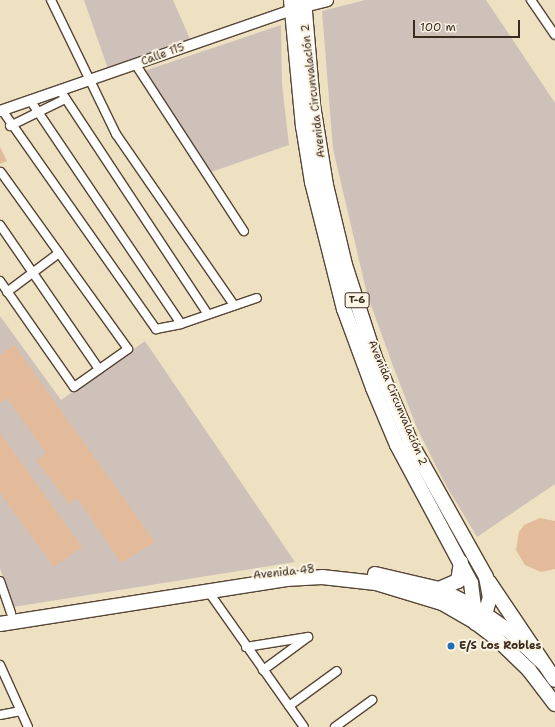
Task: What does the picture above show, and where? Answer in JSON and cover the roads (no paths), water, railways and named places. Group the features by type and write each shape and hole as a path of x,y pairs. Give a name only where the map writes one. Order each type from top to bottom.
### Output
{"highway":[{"name":"Avenida Circunvalación 2","path":"298,4 303,126 312,182 344,309 373,388 398,445 471,583 473,606 480,618"},
{"name":"Avenida Circunvalación 2","path":"298,4 326,186 345,265 375,358 412,445 486,577 490,597 480,618"},
{"path":"439,589 458,581 461,562"},
{"name":"Avenida 48","path":"5,614 293,570 354,570 439,589 473,606"},
{"name":"Avenida 48","path":"0,624 208,591 322,576 369,582 442,603 480,618 509,631 544,664"},
{"path":"486,577 555,680"},
{"path":"480,618 497,639 528,670 555,704"}],"main road":[{"name":"Calle 115","path":"298,4 327,0"}],"street":[{"path":"50,0 116,134 234,306"},
{"path":"531,0 555,35"},
{"name":"Calle 115","path":"1,111 89,79 136,65 298,4"},
{"path":"136,65 244,231"},
{"path":"60,90 207,314"},
{"path":"10,126 65,99"},
{"path":"30,100 37,113 181,324"},
{"path":"1,111 10,126 156,329 181,324 257,298"},
{"path":"0,282 74,387 128,349 1,172"},
{"path":"0,225 99,369"},
{"path":"8,292 59,253"},
{"path":"0,581 5,614"},
{"path":"208,591 246,647 304,727"},
{"path":"246,647 308,637 263,670"},
{"path":"0,665 28,727"},
{"path":"289,706 337,671"},
{"path":"335,727 372,700"},
{"path":"0,715 21,711"}],"place":[{"name":"E/S Los Robles","path":"451,646"}]}
